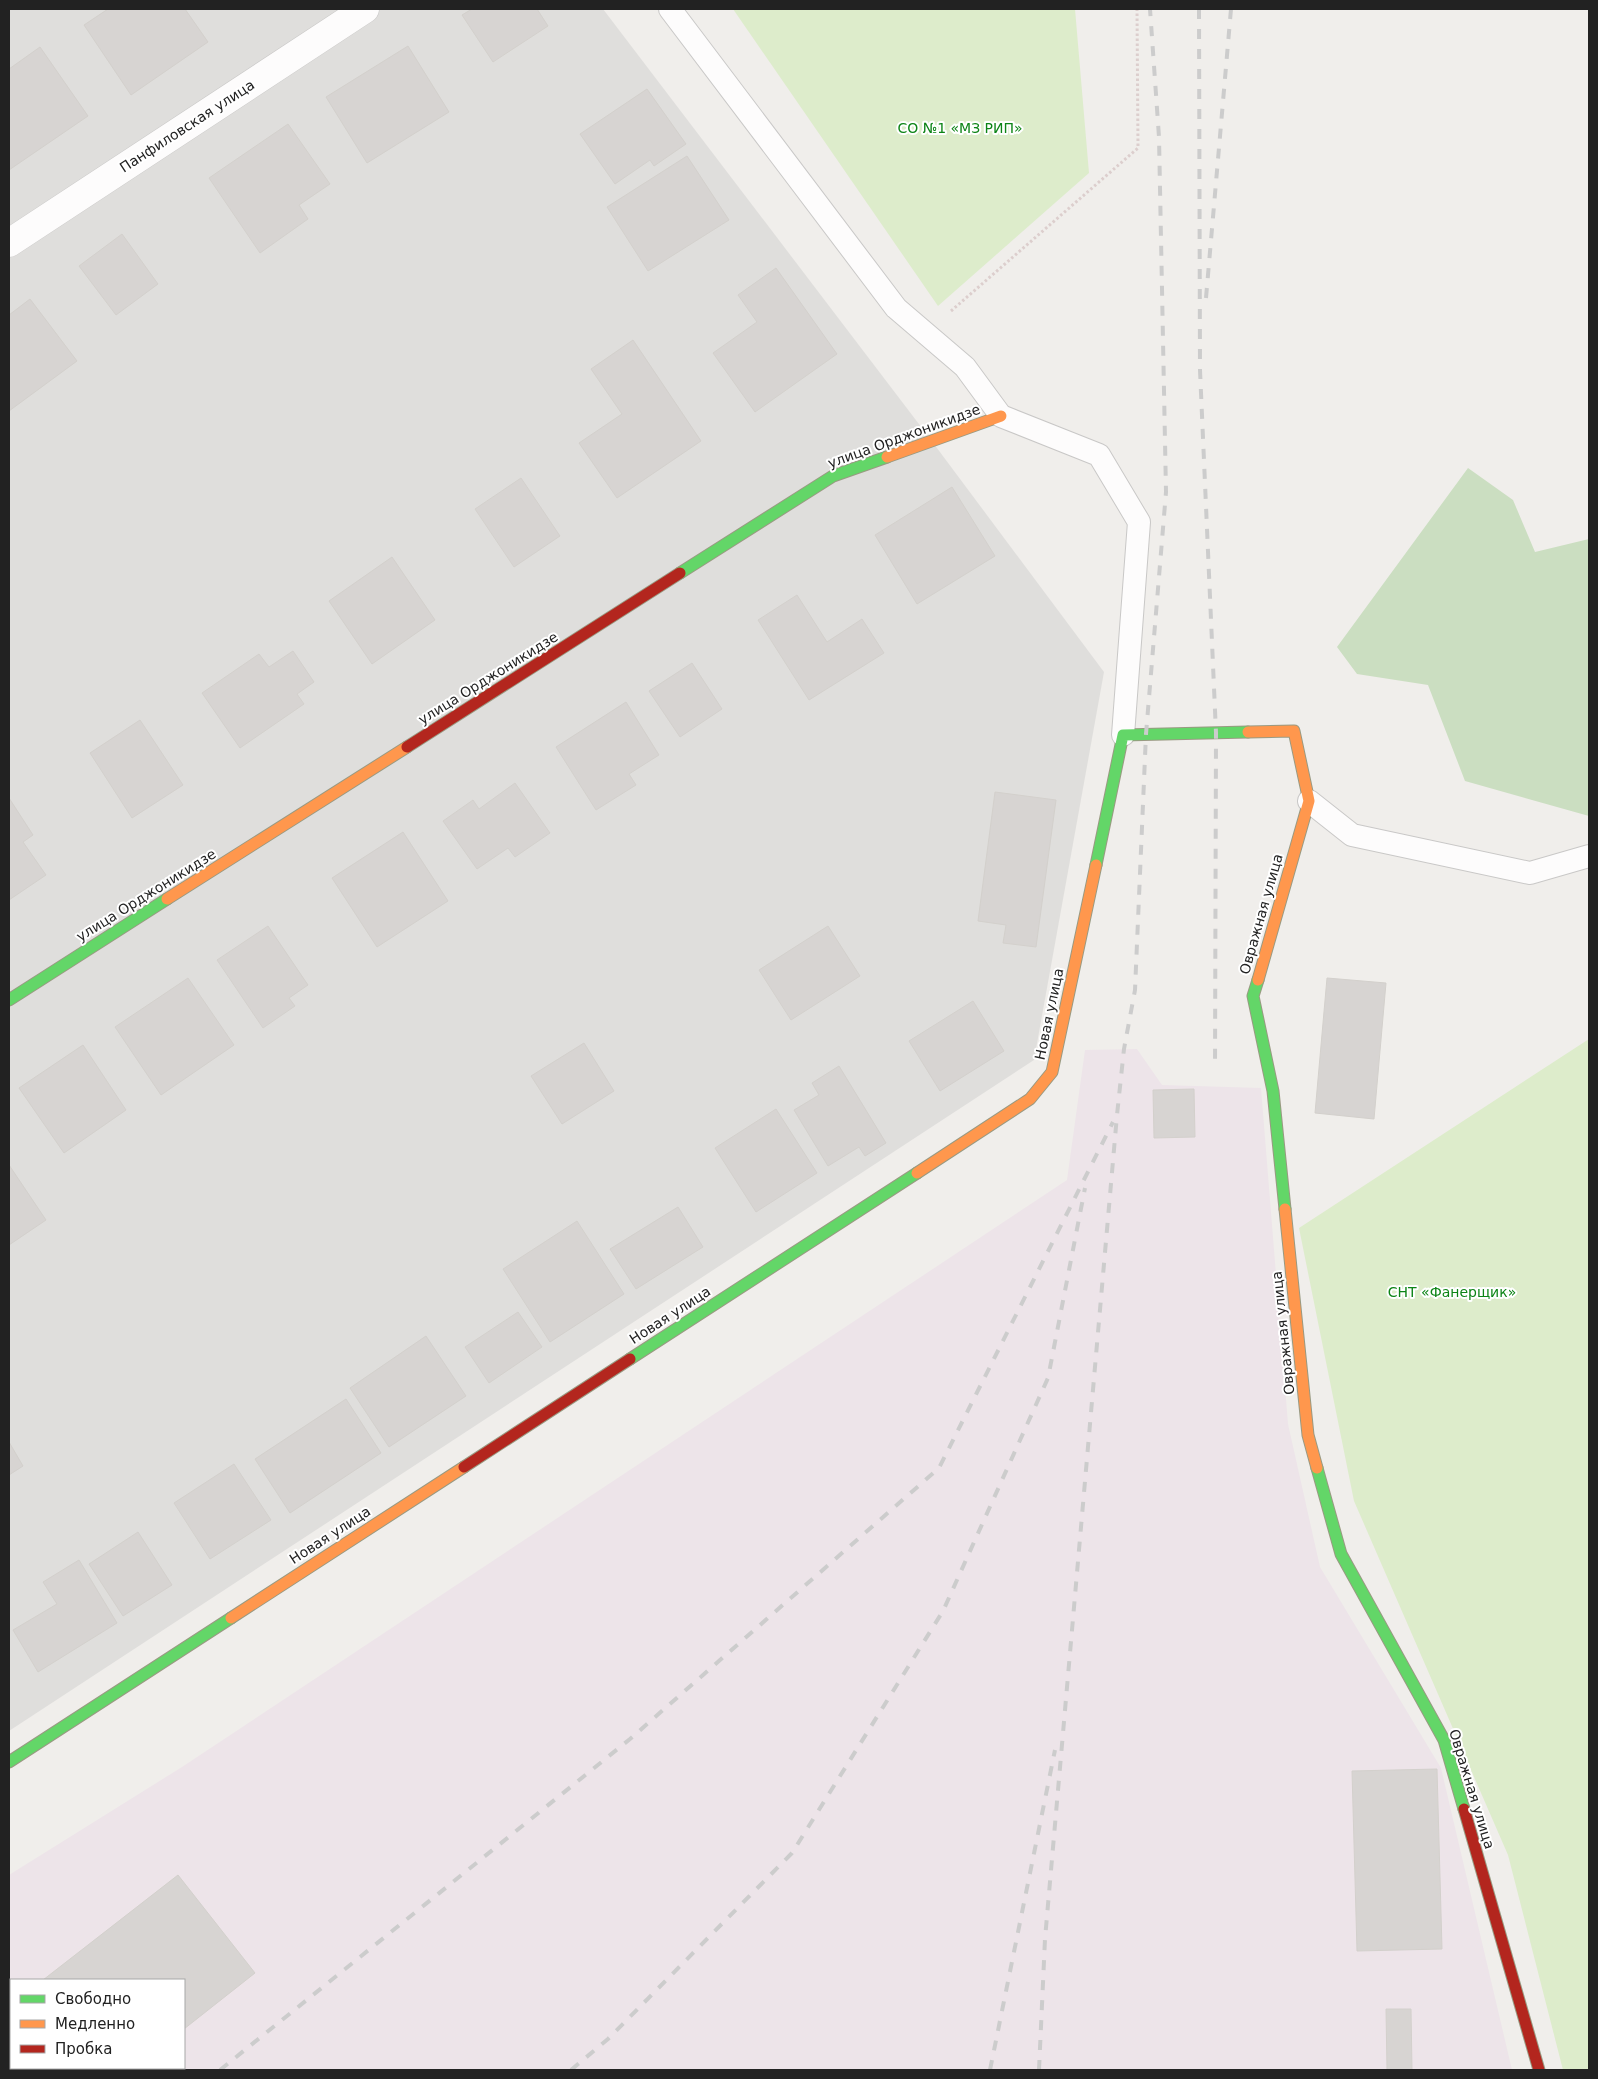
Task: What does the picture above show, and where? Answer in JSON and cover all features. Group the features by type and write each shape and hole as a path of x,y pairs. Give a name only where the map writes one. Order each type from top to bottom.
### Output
{"street":[{"name":"Панфиловская улица","path":"9,243 365,9"},
{"name":"улица Орджоникидзе","path":"9,1000 833,476 1001,416"},
{"name":"Овражная улица","path":"1123,735 1294,732 1309,801 1253,996 1273,1091 1308,1434 1341,1554 1444,1740 1540,2070"},
{"name":"Новая улица","path":"9,1762 1030,1099 1052,1072 1123,735"}],"lane":[{"path":"670,9 896,308 965,367 1001,416 1099,455 1139,522 1123,735"},
{"path":"1309,801 1352,835 1530,873 1589,856"}],"path":[{"path":"926,333 1138,148 1137,9"}],"shaded area":[{"path":"9,9 603,9 925,432 1104,672 1034,1060 9,1731"},
{"path":"1137,1049 1162,1085 1261,1088 1288,1424 1320,1567 1441,1768 1512,2070 9,2070 9,1875 182,1767 1067,1180 1085,1050"}],"green space":[{"name":"СО №1 «МЗ РИП»","path":"733,9 1075,9 1089,173 938,306"},
{"path":"1468,468 1513,500 1535,552 1589,539 1589,816 1465,781 1428,685 1357,674 1337,647"},
{"name":"СНТ «Фанерщик»","path":"1589,1039 1589,2070 1563,2070 1508,1855 1354,1501 1299,1228"}],"building":[{"path":"108,9 185,9 208,42 131,95 84,25"},
{"path":"472,9 537,9 548,26 493,62 462,15"},
{"path":"408,46 449,112 367,163 326,97"},
{"path":"40,47 88,116 9,170 9,69"},
{"path":"647,89 686,144 654,166 650,160 615,184 580,134"},
{"path":"288,124 330,184 299,205 308,219 260,253 209,178"},
{"path":"687,156 729,220 648,271 607,207"},
{"path":"122,234 158,284 116,315 79,266"},
{"path":"776,268 837,354 755,412 713,353 757,322 738,295"},
{"path":"30,299 77,361 9,411 9,315"},
{"path":"633,340 701,441 617,498 579,443 622,414 591,369"},
{"path":"521,478 560,536 514,567 475,509"},
{"path":"952,487 995,556 917,604 875,535"},
{"path":"392,557 435,620 372,664 329,601"},
{"path":"797,595 827,642 862,619 884,653 809,700 758,620"},
{"path":"293,651 314,682 297,694 304,704 240,748 202,693 259,654 269,667"},
{"path":"692,663 722,709 680,737 649,691"},
{"path":"626,702 659,755 629,774 636,785 596,810 556,747"},
{"path":"140,720 183,785 132,818 90,753"},
{"path":"515,783 550,833 515,857 508,848 477,869 443,821 473,800 479,809"},
{"path":"995,792 1056,800 1036,947 1003,943 1006,925 978,921"},
{"path":"9,798 33,835 23,842 46,875 9,900"},
{"path":"403,832 448,901 377,947 332,878"},
{"path":"268,926 308,985 289,998 295,1006 263,1028 217,960"},
{"path":"828,926 860,976 791,1020 759,970"},
{"path":"188,978 234,1045 161,1095 115,1027"},
{"path":"1327,978 1386,983 1374,1119 1315,1113"},
{"path":"973,1001 1004,1051 940,1091 909,1041"},
{"path":"584,1043 614,1091 562,1124 531,1076"},
{"path":"83,1045 126,1110 64,1153 19,1088"},
{"path":"839,1066 886,1143 865,1156 859,1147 828,1166 794,1110 819,1095 812,1083"},
{"path":"1194,1089 1195,1137 1154,1138 1153,1090"},
{"path":"776,1109 817,1173 756,1212 715,1148"},
{"path":"9,1165 46,1220 9,1245"},
{"path":"678,1207 703,1247 636,1289 610,1249"},
{"path":"577,1221 624,1294 550,1342 503,1269"},
{"path":"518,1312 542,1347 489,1383 465,1347"},
{"path":"426,1336 466,1396 389,1447 350,1388"},
{"path":"346,1399 381,1453 290,1513 255,1459"},
{"path":"9,1442 23,1466 9,1475"},
{"path":"234,1464 271,1520 210,1559 174,1503"},
{"path":"138,1532 172,1585 123,1616 89,1564"},
{"path":"79,1560 117,1623 38,1672 13,1630 57,1604 43,1582"},
{"path":"1437,1769 1442,1949 1357,1951 1352,1771"},
{"path":"178,1875 255,1973 185,2028 185,1979 44,1979"},
{"path":"9,2007 10,2069 134,2069 9,2070"},
{"path":"1386,2009 1411,2009 1412,2070 1387,2070"}],"railway":[{"path":"1039,2070 1045,1939 1117,1115 1124,1049 1135,990 1146,734 1166,492 1159,137 1150,9"},
{"path":"1199,9 1200,370 1216,733 1215,1067"},
{"path":"1206,298 1231,9"},
{"path":"220,2070 630,1739 939,1468 1113,1122"},
{"path":"571,2070 608,2039 792,1853 943,1611 1048,1378 1085,1188"},
{"path":"990,2070 1055,1750"}],"traffic: fast":[{"path":"680,573 833,476 887,457"},
{"path":"1096,865 1123,735 1248,732"},
{"path":"9,1000 167,899"},
{"path":"1258,980 1253,996 1273,1091 1285,1209"},
{"path":"630,1359 917,1173"},
{"path":"1317,1468 1341,1554 1444,1740 1464,1809"},
{"path":"9,1762 231,1618"}],"traffic: slow":[{"path":"887,457 1001,416"},
{"path":"1248,732 1294,731 1309,801 1258,980"},
{"path":"167,899 407,747"},
{"path":"917,1173 1030,1099 1052,1072 1096,865"},
{"path":"1285,1209 1308,1435 1317,1468"},
{"path":"231,1618 464,1467"}],"traffic: jam":[{"path":"407,747 680,573"},
{"path":"464,1467 630,1359"},
{"path":"1464,1809 1539,2070"}]}
